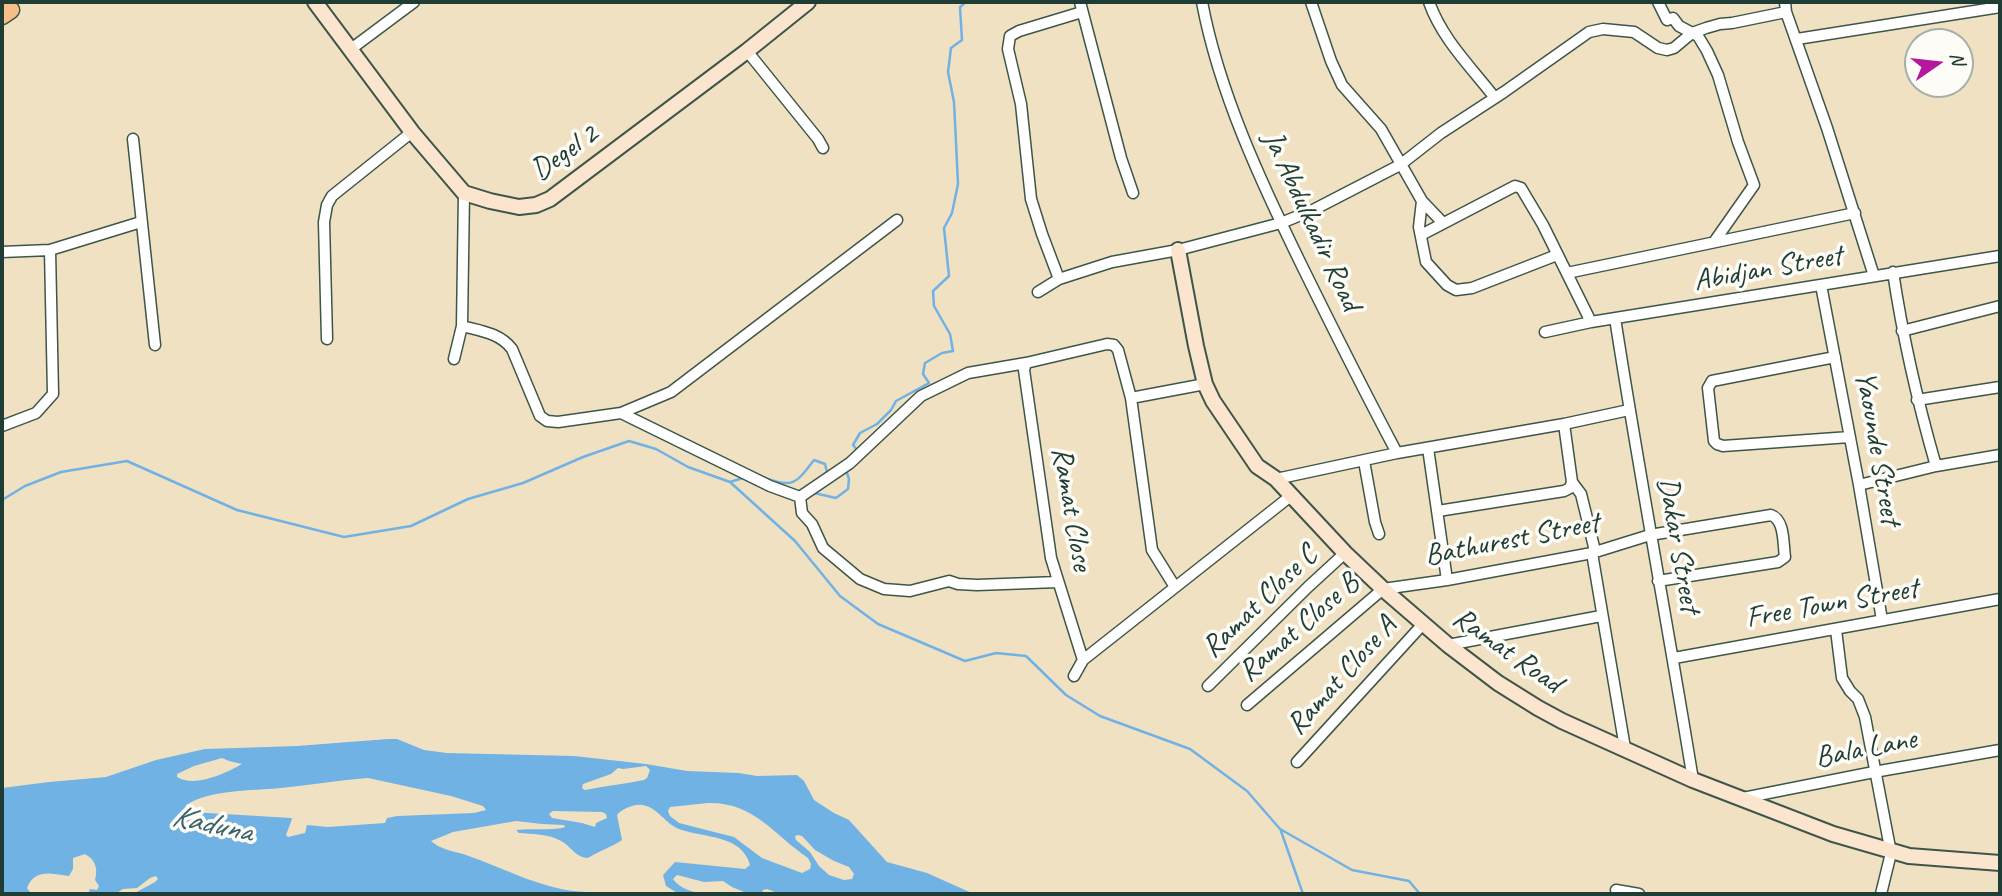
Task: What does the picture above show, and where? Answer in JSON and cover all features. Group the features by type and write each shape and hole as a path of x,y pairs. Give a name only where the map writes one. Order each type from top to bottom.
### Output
{"street":[{"path":"315,2 412,132 464,193 462,326 454,359"},
{"path":"351,49 414,2"},
{"name":"Degel 2","path":"464,193 519,207 536,205 550,199 808,2"},
{"name":"Ja Abdulkadir Road","path":"1202,2 1224,80 1248,148 1281,223 1396,453"},
{"path":"1311,2 1342,85 1381,129 1422,201 1443,223"},
{"path":"1429,2 1447,39 1495,98"},
{"path":"1658,2 1667,20 1673,18 1679,26 1698,36 1718,75 1743,160 1754,185 1714,242"},
{"path":"1059,279 1031,198 1020,104 1008,49 1010,37 1081,7 1121,158 1133,193"},
{"path":"1038,292 1059,279 1112,262 1178,250 1281,223 1313,210 1401,165 1441,133 1588,32 1602,29 1634,32 1658,48 1667,50 1674,48 1692,33 1786,7 1874,276"},
{"path":"1797,39 2000,7"},
{"path":"747,51 823,148"},
{"path":"327,339 324,222 327,205 332,197 412,132"},
{"path":"133,139 155,345"},
{"path":"1421,235 1515,186 1521,188 1543,225 1591,322"},
{"path":"1422,201 1419,227 1426,262 1447,285 1456,290 1472,288 1557,255"},
{"path":"1567,273 1855,213"},
{"path":"462,326 506,341 512,349 540,416 547,421 558,422 621,413 671,392 897,220"},
{"path":"2,252 50,250 141,222"},
{"path":"2,426 36,413 53,394 50,250"},
{"name":"Ramat Road","path":"1178,250 1195,346 1205,384 1213,401 1257,466 1276,479 1345,553 1383,589 1448,645 1498,683 1538,708 1693,780 1833,834 1909,856 2000,863"},
{"name":"Abidjan Street","path":"1545,332 1591,322 2000,256"},
{"path":"1893,272 1917,400 1936,466"},
{"name":"Yaounde Street","path":"1821,285 1882,620"},
{"path":"1902,331 2000,306"},
{"name":"Dakar Street","path":"1615,318 1693,780"},
{"path":"800,496 850,463 922,396 968,373 1107,344 1114,345 1118,350 1131,398 1152,550 1175,587"},
{"path":"1835,357 1712,381 1708,388 1714,441 1723,446 1850,437"},
{"name":"Ramat Close","path":"1026,363 1024,370 1051,558 1083,660"},
{"path":"1131,398 1205,384"},
{"path":"1917,400 2000,387"},
{"path":"1276,479 1396,453 1629,410"},
{"path":"621,413 770,486 800,496"},
{"path":"1438,511 1570,488 1572,482 1564,424"},
{"path":"1428,448 1447,579"},
{"path":"1859,485 1936,466 2000,455"},
{"path":"1364,461 1379,534"},
{"path":"1572,482 1581,494 1594,552 1601,616 1625,748"},
{"path":"1074,676 1083,660 1292,495"},
{"path":"800,496 802,513 812,524 823,548 860,579 884,589 910,591 949,581 977,585 1058,582"},
{"name":"Bathurest Street","path":"1383,589 1594,552 1650,535 1771,514 1777,517 1785,557 1778,562 1658,581"},
{"name":"Ramat Close C","path":"1208,686 1345,553"},
{"name":"Ramat Close B","path":"1247,705 1383,589"},
{"name":"Free Town Street","path":"1674,658 2000,598"},
{"path":"1448,645 1601,616"},
{"name":"Ramat Close A","path":"1297,762 1423,624"},
{"path":"1836,630 1842,678 1858,699 1865,717 1891,852 1881,894"},
{"name":"Bala Lane","path":"1741,799 2000,750"},
{"path":"1616,890 1639,894"}],"water":[{"name":"Kaduna","path":"397,739 424,750 447,753 574,756 687,771 757,776 797,775 804,781 814,800 849,820 887,862 927,873 974,894 780,894 767,889 763,890 762,894 749,894 723,881 704,882 677,875 673,879 684,888 707,894 679,894 666,886 663,875 675,862 745,869 750,865 746,855 730,842 679,829 648,806 639,805 625,809 617,815 622,840 588,858 555,838 519,833 516,830 555,829 565,827 564,825 516,821 453,832 431,841 443,848 541,884 589,894 133,894 155,882 158,879 156,876 137,888 123,889 115,894 88,894 90,889 97,890 99,886 95,880 95,865 85,854 73,858 73,869 69,876 45,874 35,877 27,888 36,894 2,894 2,788 106,777 156,760 205,749","holes":["222,758 242,764 201,780 192,781 177,777 177,774","646,766 650,770 644,780 585,790 582,788 583,784 611,774 618,768","368,778 451,796 483,806 486,810 474,813 397,816 387,818 385,823 328,827 307,825 305,833 288,837 286,835 291,818 191,812 185,809 186,805 196,800 220,793","708,803 738,808 762,821 808,858 810,869 802,873 762,858 734,837 679,823 668,811 670,807","553,811 602,812 607,818 596,823 595,827 552,818 549,814","795,836 802,836 815,850 849,867 854,874 852,879 844,880 829,875"]}],"waterway":[{"path":"857,450 853,445 860,433 877,424 896,401 929,383 923,374 925,363 942,353 953,351 950,334 934,306 933,291 949,276 944,228 952,213 958,184 954,102 948,72 951,48 962,40 960,7 966,2"},
{"path":"2,500 25,486 61,472 127,461 237,510 344,537 411,526 468,499 523,483 629,441 656,449 688,467 730,482 795,541 840,596 878,624 965,661 996,653 1026,656 1066,695 1100,716 1190,749 1247,791 1280,829 1352,870 1409,881 1420,894"},
{"path":"762,477 793,482 814,460 825,464 827,472 824,475"},
{"path":"816,490 814,493 836,498 848,489 846,470"},
{"path":"730,482 746,477"},
{"path":"1281,831 1303,894"}]}
